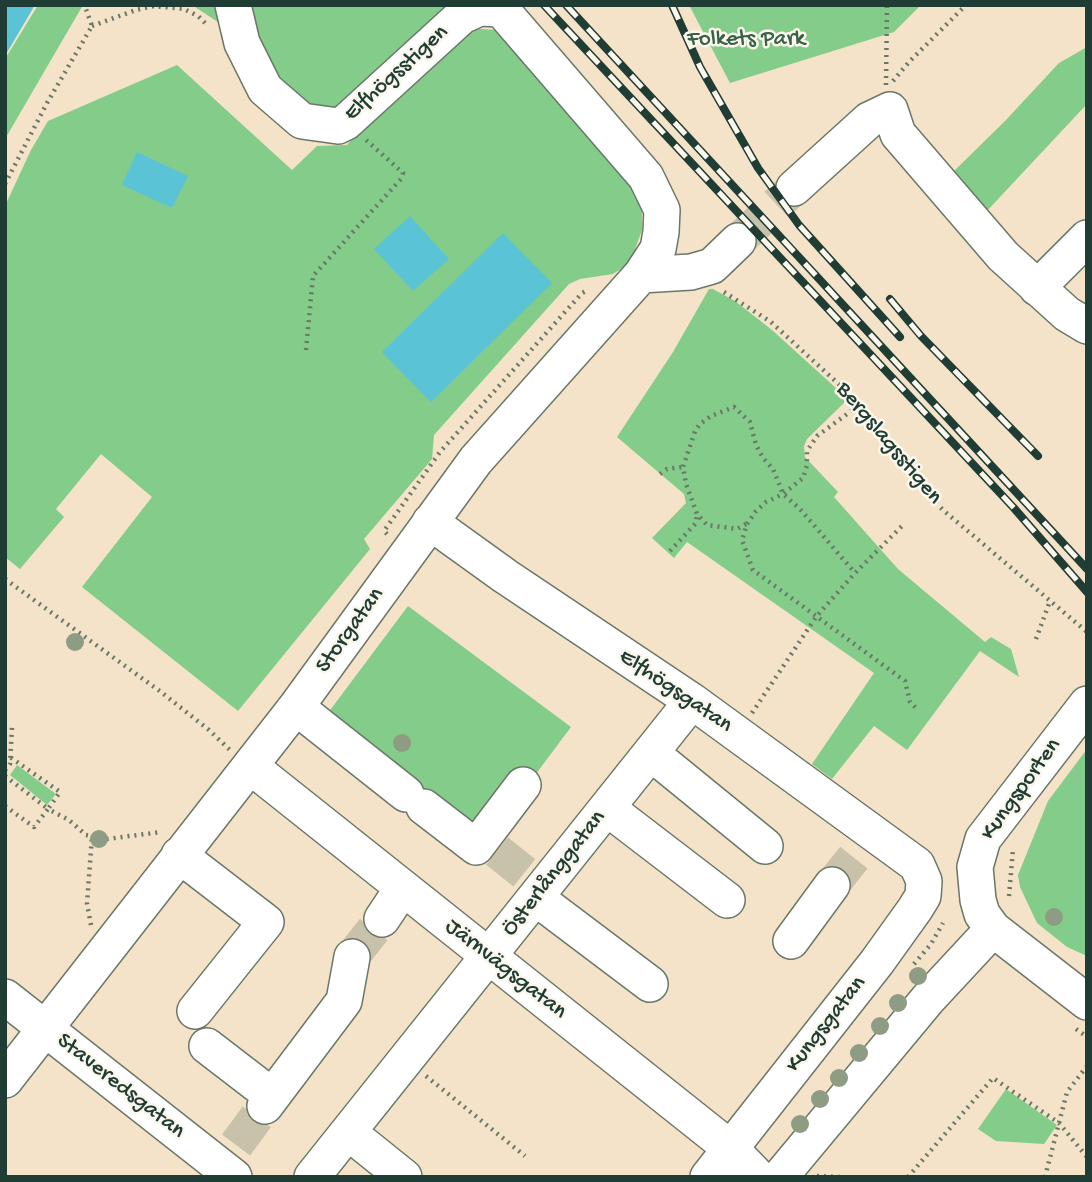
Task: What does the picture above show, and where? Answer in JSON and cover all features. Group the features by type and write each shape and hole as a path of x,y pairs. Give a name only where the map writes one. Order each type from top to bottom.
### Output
{"street":[{"name":"Elfhögsstigen","path":"233,5 242,43 265,89 302,121 338,126 346,122 462,16 480,8 501,9 646,177 662,209 662,221 658,249 640,275"},
{"path":"794,188 869,120 891,111 1003,256 1067,314 1087,326"},
{"path":"1037,288 1087,238"},
{"path":"640,275 701,269 738,241"},
{"name":"Storgatan","path":"5,1080 45,1030 173,843 250,766 476,460 640,275"},
{"name":"Elfhögsgatan","path":"430,522 505,576 692,701 739,736 866,841 917,865"},
{"name":"Österlånggatan","path":"312,1177 489,957 537,888 607,808 692,701"},
{"name":"Kungsporten","path":"1087,704 983,839 975,867 975,883 982,914 1002,917 1087,1002"},
{"path":"296,707 476,847 490,845 523,785"},
{"path":"650,753 765,846"},
{"name":"Järnvägsgatan","path":"250,766 730,1148 758,1177"},
{"path":"607,808 727,900"},
{"path":"173,843 266,922 195,1011"},
{"name":"Kungsgatan","path":"708,1177 877,962 923,896 923,881 917,865"},
{"path":"791,941 832,885"},
{"path":"382,919 402,888"},
{"path":"537,888 650,984"},
{"path":"780,1177 958,965 1002,917"},
{"path":"207,1046 269,1101 344,1001 352,957"},
{"name":"Staveredsgatan","path":"5,997 222,1165"},
{"path":"348,1132 404,1177"}],"path":[{"path":"88,5 86,9 92,26"},
{"path":"887,5 891,111"},
{"path":"5,184 47,103 92,26 155,6 184,9 198,16 216,34 242,43"},
{"path":"306,350 313,276 401,179 403,173 346,122"},
{"name":"Bergslagsstigen","path":"701,269 715,287 771,322 842,387 921,487 1087,632"},
{"path":"858,406 817,436 807,451 803,478 783,494 766,502 747,524 741,540 752,570 905,681 910,702 917,709"},
{"path":"747,524 737,529 707,525 697,514 683,467 700,424 711,416 734,407 750,422 756,445 763,458 774,469 783,494 800,509 855,573"},
{"path":"660,474 667,469 683,467"},
{"path":"670,551 696,523 697,514"},
{"path":"739,736 816,617 902,526"},
{"path":"5,579 162,692 209,730"},
{"path":"1037,639 1050,600"},
{"path":"5,770 10,764 12,727"},
{"path":"5,806 34,827 61,792 10,757"},
{"path":"5,776 48,809 69,820 86,835 173,843"},
{"path":"91,926 87,904 92,836"},
{"path":"1002,917 1009,899 1014,848"},
{"path":"906,920 958,965"},
{"path":"406,1060 525,1156"},
{"path":"1045,1177 1067,1092 1087,1066"},
{"path":"908,1177 993,1078 1059,1123 1087,1157"}],"green space":[{"path":"38,5 83,5 5,139 5,59"},
{"path":"192,5 458,5 344,105 330,112 312,112 230,30"},
{"name":"Folkets Park","path":"689,5 921,5 894,32 730,83"},
{"path":"465,28 496,30 620,165 642,207 642,230 630,263 613,274 580,279 569,284 434,435 432,459 364,539 370,549 238,711 82,587 152,497 101,454 56,509 64,517 20,569 5,557 5,206 48,121 177,65 292,170 317,146 347,145 367,122"},
{"path":"1087,47 1087,104 985,213 951,174 1059,63"},
{"path":"709,289 735,301 772,330 848,399 807,439 804,446 805,457 838,492 834,497 898,569 985,642 991,637 1011,649 1019,677 980,651 907,750 874,726 832,779 812,764 874,673 687,542 674,558 652,538 686,503 684,494 617,437 673,352"},
{"path":"408,606 571,727 476,854 313,733"},
{"path":"1087,749 1087,956 1067,947 1037,923 1020,887 1018,875 1048,801"},
{"path":"17,765 56,794 47,805 10,775"},
{"path":"1006,1089 1057,1125 1044,1144 996,1141 978,1129"}],"water":[{"path":"5,5 35,5 5,56"},
{"path":"137,152 188,176 172,208 122,185"},
{"path":"410,216 449,259 413,291 374,249"},
{"path":"503,233 552,283 431,402 382,352"}],"tunnel":[{"path":"738,241 794,188"},
{"path":"832,885 860,850"},
{"path":"497,851 532,879"},
{"path":"352,957 382,919"},
{"path":"236,1145 265,1106"}],"railway":[{"path":"544,5 1013,507 1087,592"},
{"path":"566,5 1087,569"},
{"path":"672,5 700,67 758,168 799,225 900,337"},
{"path":"890,299 921,336 1038,456"}]}
